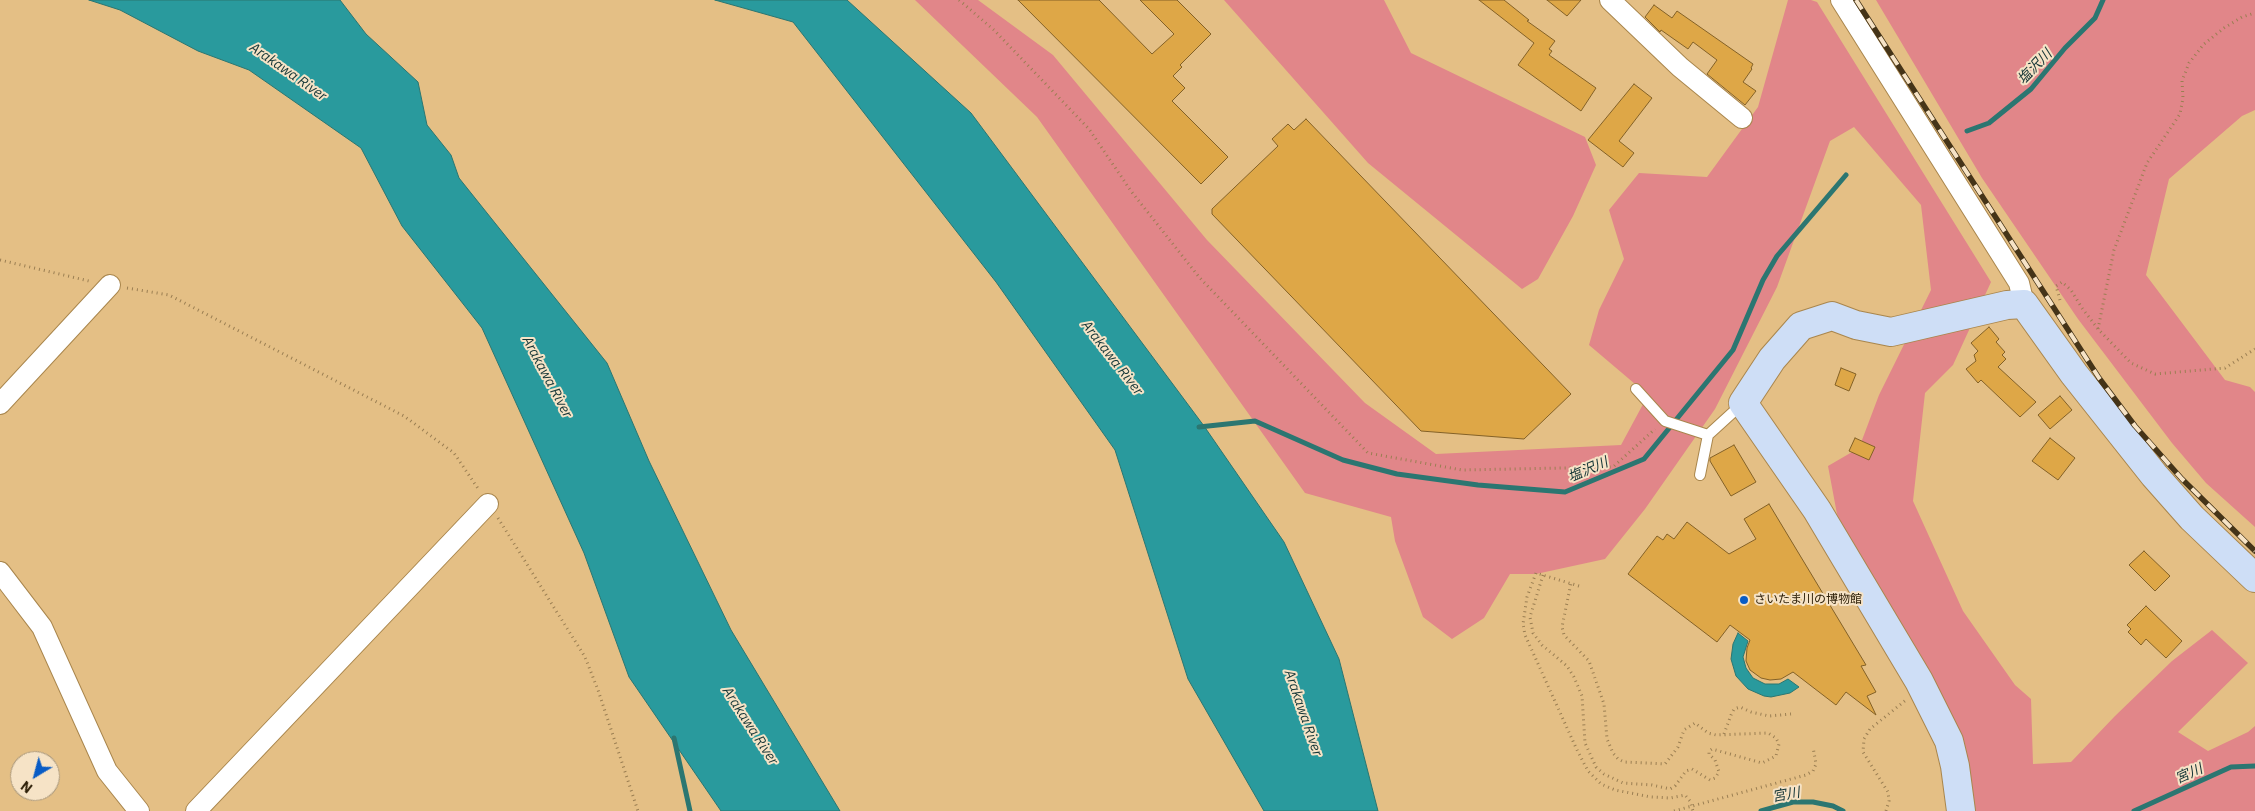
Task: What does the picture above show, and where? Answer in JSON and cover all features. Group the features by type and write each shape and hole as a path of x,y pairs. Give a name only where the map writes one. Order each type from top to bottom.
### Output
{"street":[{"path":"1610,0 1680,67 1742,118"},
{"path":"1842,0 2019,283 2024,304 2074,374 2154,475 2192,518 2255,578"},
{"path":"0,404 110,285"},
{"path":"1960,811 1955,766 1949,741 1924,691 1817,510 1743,403 1772,359 1801,326 1832,316 1856,325 1891,332 2007,305 2024,304"},
{"path":"196,811 488,504"},
{"path":"0,572 42,626 108,771 139,811"}],"lane":[{"path":"1636,389 1665,421 1708,436"},
{"path":"1700,475 1708,436 1743,403"}],"path":[{"path":"959,0 994,30 1089,129 1131,191 1199,277 1368,453 1462,470 1613,466 1665,421"},
{"path":"2098,329 2114,250 2147,163 2180,114 2183,98 2182,82 2189,62 2204,44 2224,28 2242,17 2255,13"},
{"path":"0,260 110,285 169,295 404,416 454,453 585,657 598,690 638,811"},
{"path":"2060,300 2056,286 2062,282 2071,290 2098,329 2130,363 2155,374 2225,368 2255,349"},
{"path":"1580,586 1536,573 1527,597 1523,624 1525,635 1588,771 1601,784 1615,790 1651,797 1670,798 1685,795 1693,811"},
{"path":"1543,575 1530,617 1533,633 1542,645 1567,666 1574,677 1582,696 1586,743 1596,768 1604,774 1624,783 1652,785 1670,789 1675,786 1686,771 1692,770 1710,780 1716,778 1719,772 1715,760 1709,754 1709,751 1712,749 1762,763 1770,761 1778,751 1779,744 1776,738 1768,733 1708,733 1695,723 1684,730 1678,747 1666,764 1624,762 1618,759 1606,739 1604,704 1589,661 1564,635 1562,627 1572,583"},
{"path":"1886,811 1889,801 1888,792 1863,752 1864,739 1870,729 1902,702 1924,691"},
{"path":"1724,734 1734,709 1740,707 1750,712 1769,716 1791,714"},
{"path":"1674,811 1806,775 1813,771 1816,764 1813,747"}],"shaded area":[{"path":"915,0 978,0 1053,55 1207,240 1365,403 1436,454 1621,445 1648,395 1589,345 1599,310 1624,259 1609,210 1639,173 1707,177 1758,107 1788,0 1811,0 1817,2 1991,282 1953,365 1925,393 1913,501 1963,611 2015,685 2031,699 2033,764 2071,762 2172,661 2212,630 2248,663 2178,732 2208,751 2248,732 2255,726 2255,811 1970,811 1963,763 1837,514 1828,466 1859,448 1879,395 1931,290 1921,205 1854,127 1830,141 1777,287 1715,409 1645,509 1605,559 1536,574 1510,574 1484,618 1452,639 1423,617 1395,541 1391,517 1305,493 1037,117"},
{"path":"1224,0 1384,0 1411,53 1585,137 1596,165 1573,216 1538,279 1522,289 1368,163"},
{"path":"1876,0 2255,0 2255,110 2242,116 2169,179 2146,275 2225,380 2250,387 2255,392 2255,527 2206,483 2172,443 2078,319 1982,178"}],"water":[{"name":"Arakawa River","path":"89,0 340,0 366,34 418,82 427,125 451,155 459,178 607,363 649,461 731,630 840,811 721,811 629,677 584,553 482,328 402,226 361,148 249,70 198,51 120,10"},
{"name":"Arakawa River","path":"715,0 847,0 971,113 1204,426 1284,542 1339,659 1378,811 1264,811 1188,679 1115,450 996,282 793,22"},
{"path":"1738,633 1748,641 1743,657 1746,668 1753,678 1765,684 1779,684 1788,679 1799,687 1790,693 1771,697 1748,689 1736,676 1731,659 1733,644"}],"building":[{"path":"1018,0 1099,0 1152,54 1174,34 1140,0 1177,0 1211,34 1180,65 1182,67 1173,76 1185,88 1172,101 1228,157 1201,184"},
{"path":"1479,0 1504,0 1529,20 1527,21 1555,41 1549,49 1552,51 1549,55 1596,88 1581,111 1518,65 1534,43"},
{"path":"1547,0 1581,0 1567,16"},
{"path":"1654,5 1672,18 1677,11 1753,64 1752,69 1743,82 1756,91 1745,105 1707,74 1717,60 1693,42 1688,49 1661,30 1660,32 1645,17"},
{"path":"1634,84 1652,98 1619,141 1634,153 1623,167 1588,140"},
{"path":"1306,119 1571,394 1524,439 1421,431 1212,214 1212,209 1278,146 1272,139 1288,124 1294,130"},
{"path":"1989,327 1999,339 1996,342 2005,352 2002,355 2006,359 1998,367 2036,402 2020,417 1981,380 1978,383 1966,369 1976,361 1974,355 1978,351 1971,343"},
{"path":"1841,368 1856,374 1849,391 1835,385"},
{"path":"2060,396 2072,410 2050,429 2038,415"},
{"path":"1855,438 1875,447 1869,460 1849,451"},
{"path":"2050,438 2075,458 2058,480 2032,461"},
{"path":"1734,445 1756,482 1731,496 1710,458"},
{"name":"さいたま川の博物館","path":"1769,504 1866,665 1861,666 1876,692 1867,696 1876,715 1846,692 1836,705 1793,672 1781,679 1770,680 1761,678 1750,670 1746,661 1750,640 1730,625 1717,642 1628,574 1657,536 1663,540 1667,534 1674,539 1687,522 1729,554 1756,539 1744,519"},
{"path":"2144,551 2170,576 2155,591 2129,565"},
{"path":"2146,606 2182,641 2166,658 2146,639 2141,645 2128,632 2131,629 2127,625"}],"waterway":[{"name":"塩沢川","path":"1967,131 1989,123 2031,89 2065,48 2095,18 2103,0"},
{"name":"塩沢川","path":"1199,427 1255,421 1343,460 1397,474 1478,485 1565,492 1644,459 1733,350 1763,280 1777,256 1846,175"},
{"path":"674,738 690,811"},
{"name":"宮川","path":"2134,811 2231,767 2255,766"},
{"name":"宮川","path":"1761,811 1793,802 1813,802 1833,806 1843,811"}],"railway":[{"path":"1856,0 2099,378 2135,426 2182,479 2255,551"}],"place":[{"name":"さいたま川の博物館","path":"1744,600"}]}
